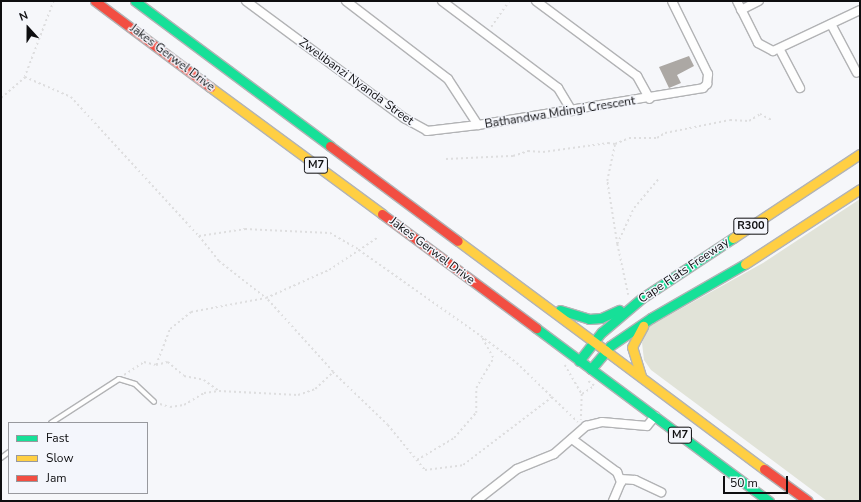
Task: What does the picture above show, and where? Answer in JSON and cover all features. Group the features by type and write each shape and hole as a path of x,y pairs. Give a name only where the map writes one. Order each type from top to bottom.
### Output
{"main road":[{"name":"Jakes Gerwel Drive","path":"95,1 769,501"},
{"name":"Jakes Gerwel Drive","path":"135,1 594,342 642,376 808,501"},
{"name":"Cape Flats Freeway","path":"579,361 594,342 642,298 860,154"},
{"name":"Cape Flats Freeway","path":"591,369 606,350 651,318 732,272 860,189"},
{"path":"547,307 594,319 612,314 642,298"},
{"path":"642,376 632,347 637,334 651,318"}],"street":[{"name":"Zwelibanzi Nyanda Street","path":"246,1 418,128 438,130 478,126"},
{"name":"Bathandwa Mdingi Crescent","path":"346,1 448,79 478,126 698,90 708,79 672,1"},
{"path":"442,1 558,88 572,111"},
{"path":"536,1 638,76 650,99"},
{"path":"737,1 760,46 780,50 860,10"},
{"path":"741,10 759,1"},
{"path":"831,24 857,73"},
{"path":"780,50 800,88"},
{"path":"476,501 517,469 554,454 591,424 647,426 655,416"},
{"path":"572,439 614,468 621,479"},
{"path":"621,479 635,480 661,492"},
{"path":"613,501 621,479"}],"lane":[{"path":"52,422 115,380 135,384 154,402"}],"path":[{"path":"1,98 25,77 54,1"},
{"path":"486,34 509,1"},
{"path":"25,77 71,98 199,236 219,261 266,298 333,372 388,425 425,470 463,465 552,397"},
{"path":"446,159 513,156 528,151 544,152 586,145 615,144 629,138 657,138 665,133 730,120 749,121 760,114 772,120"},
{"path":"615,144 607,181 617,244 628,296 621,299"},
{"path":"617,244 634,208 659,178"},
{"path":"199,236 245,229 330,233 359,250 517,363 580,424 582,394 565,364"},
{"path":"156,365 170,330 190,312 266,298 329,270 377,238"},
{"path":"417,460 454,438 476,413 476,388 493,358 481,336"},
{"path":"115,380 144,362 156,365 168,362 184,376 204,380 219,391"},
{"path":"154,402 170,407 184,405 204,393 219,391 298,395 315,389 333,372"},
{"path":"582,394 594,386"}],"shaded area":[{"path":"860,199 860,501 827,501 651,370 644,360 642,343 648,327 763,263"}],"building":[{"path":"689,56 694,66 677,75 681,83 669,88 659,67"}],"traffic: fast":[{"path":"135,1 330,146"},
{"path":"579,361 602,332 642,298 733,238"},
{"path":"536,328 591,369 610,346 651,318 745,264"},
{"path":"560,310 589,319 601,318 619,310"},
{"path":"591,369 769,501"}],"traffic: slow":[{"path":"210,87 382,214"},
{"path":"733,238 860,154"},
{"path":"745,264 860,189"},
{"path":"458,241 606,351"},
{"path":"641,376 632,347 643,326"},
{"path":"606,351 764,469"}],"traffic: jam":[{"path":"95,1 210,87"},
{"path":"330,146 458,241"},
{"path":"382,214 536,328"},
{"path":"764,469 808,501"}]}
